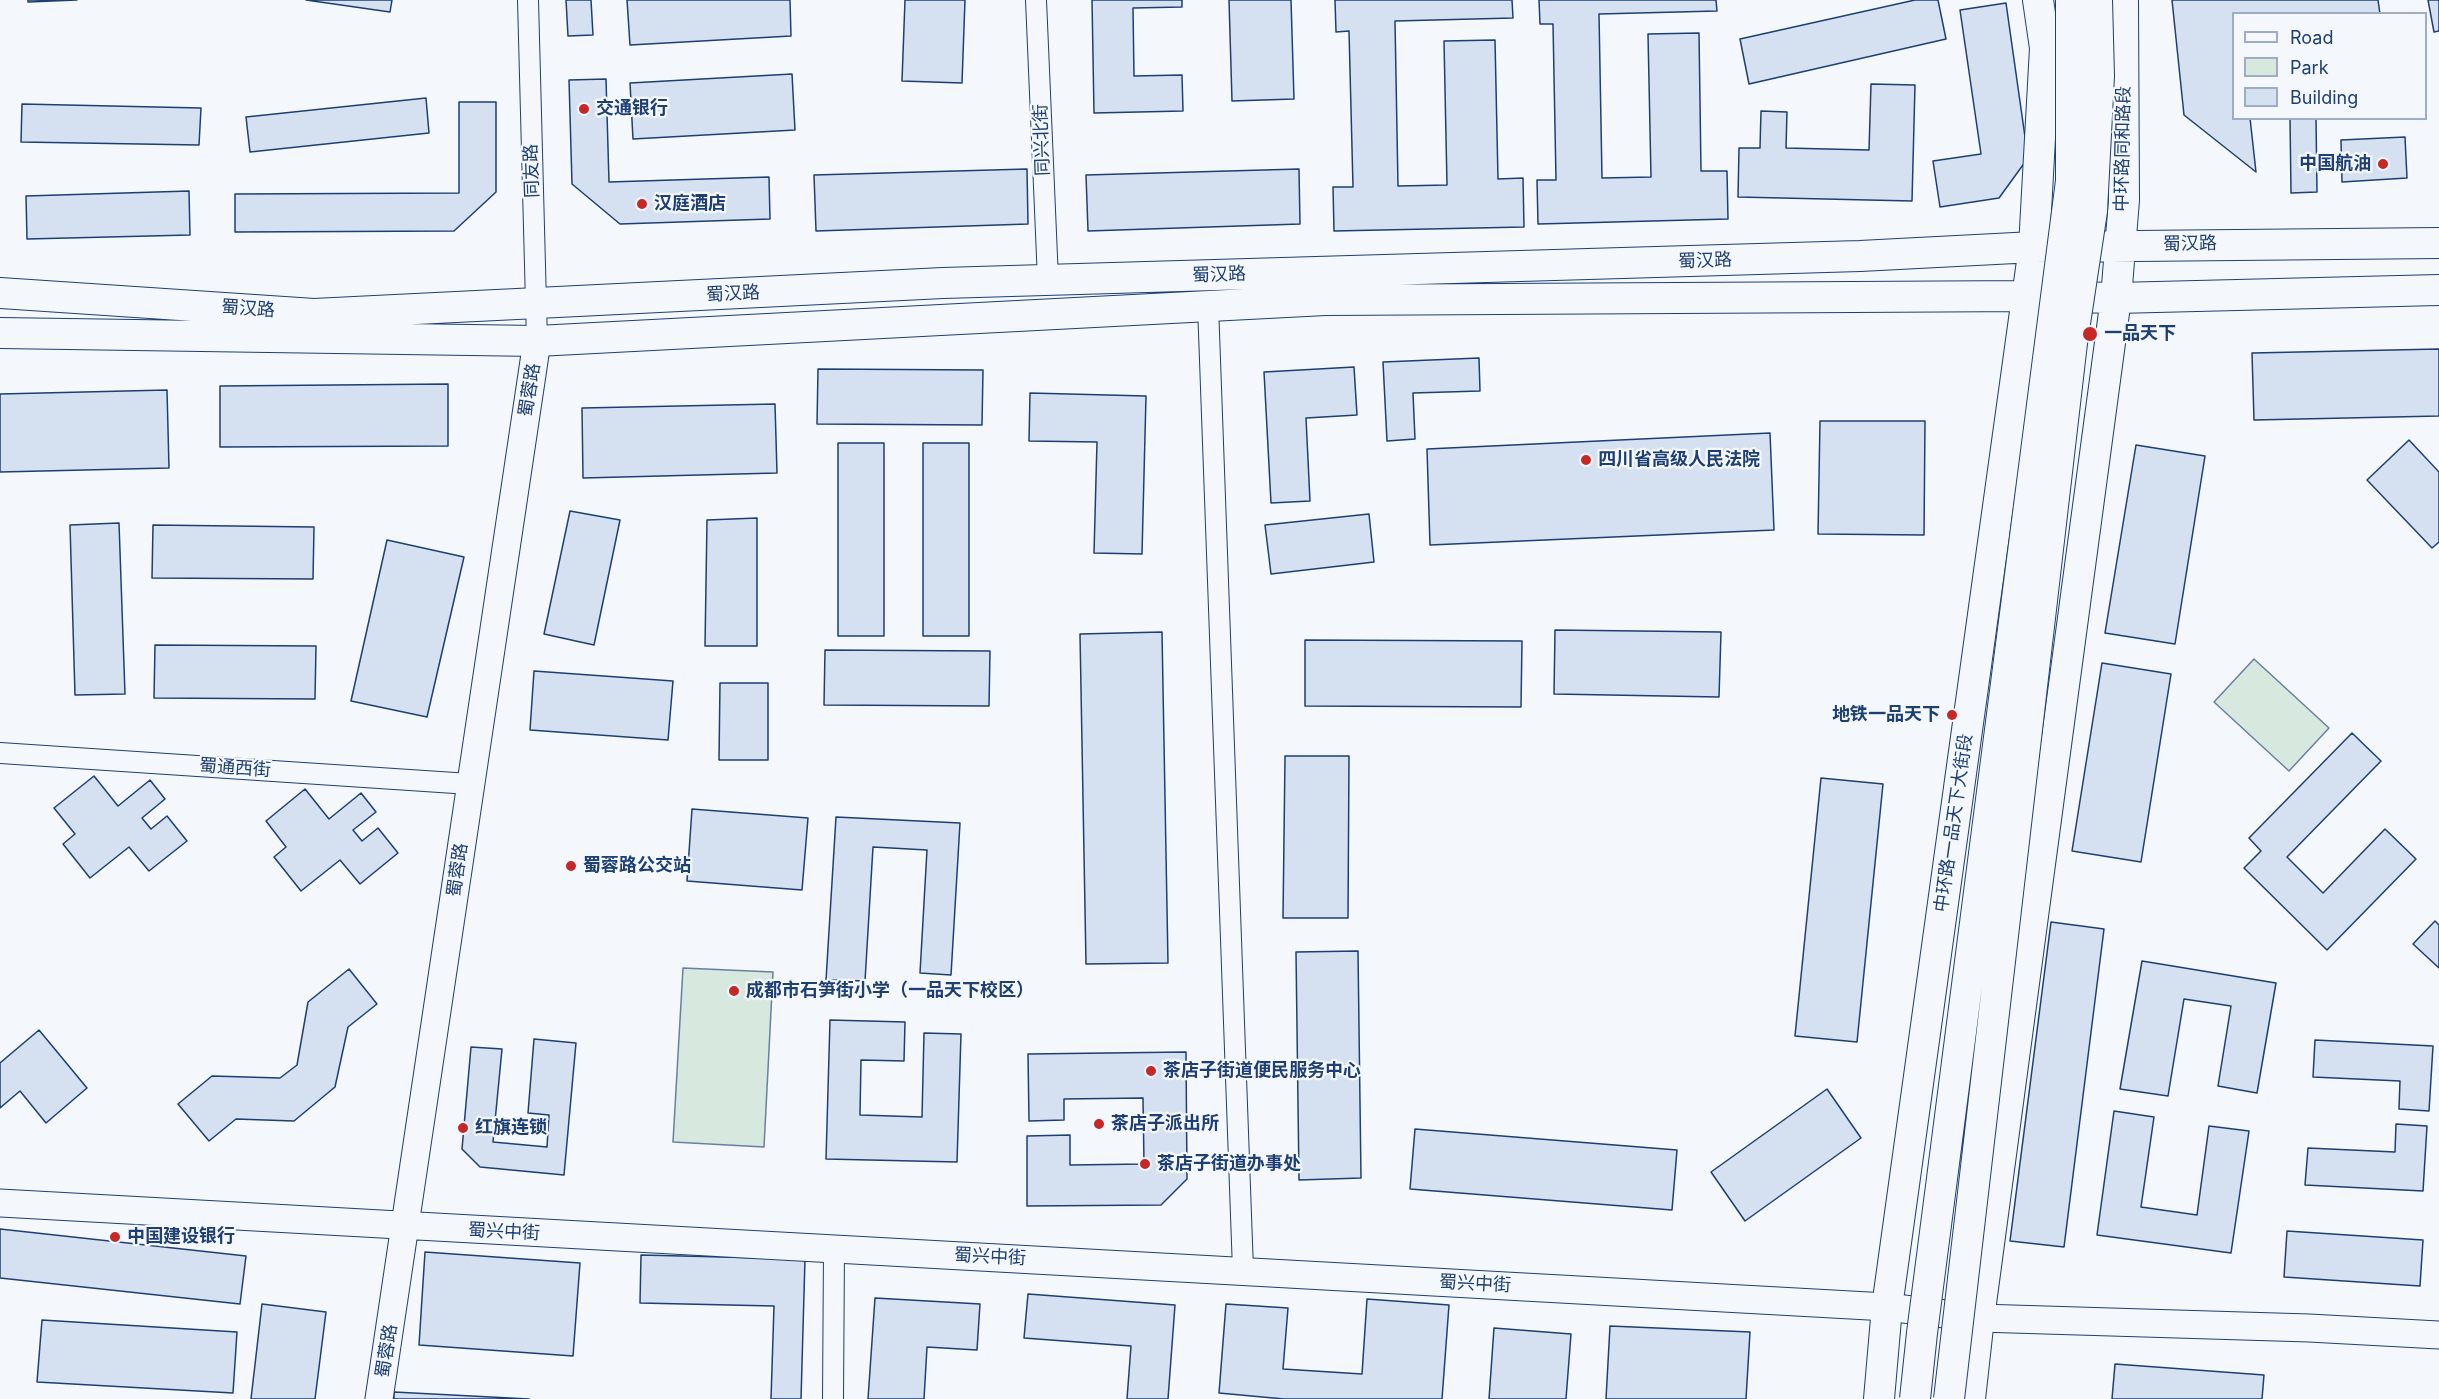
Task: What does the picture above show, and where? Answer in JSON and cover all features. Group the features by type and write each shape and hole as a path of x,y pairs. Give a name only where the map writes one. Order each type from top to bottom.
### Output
{"main road":[{"path":"2034,247 2045,48 2038,0"},
{"path":"1915,1399 1926,1298 2071,181 2071,0"},
{"path":"1949,1399 2072,343 2092,211 2099,76 2097,0"},
{"name":"中环路同和路段","path":"2116,298 2124,200 2123,0"},
{"name":"蜀汉路","path":"0,292 314,314 943,283 1860,256 2034,247 2439,243"},
{"name":"中环路一品天下大街段","path":"1879,1399 1887,1308 2034,247"},
{"name":"蜀汉路","path":"0,333 537,342 1336,300 2028,296 2116,298 2439,290"},
{"path":"1970,1399 2116,298"}],"street":[{"name":"同友路","path":"528,0 537,342"},
{"name":"同兴北街","path":"1036,0 1048,280"},
{"path":"1208,305 1243,1270"},
{"name":"蜀蓉路","path":"379,1399 537,342"},
{"name":"蜀通西街","path":"0,753 470,784"},
{"name":"蜀兴中街","path":"0,1203 406,1227 1243,1270 1887,1308 1979,1318 2310,1328 2439,1335"},
{"path":"833,1399 834,1249"}],"green space":[{"path":"2254,659 2329,728 2289,771 2214,702"},
{"path":"683,968 773,972 764,1147 673,1142"}],"building":[{"path":"28,0 77,0 28,2"},
{"path":"306,0 392,0 390,12"},
{"path":"566,0 591,0 593,35 568,36"},
{"path":"627,0 790,0 791,36 630,45"},
{"path":"905,0 965,0 962,83 902,81"},
{"path":"1092,0 1182,0 1182,7 1133,8 1134,76 1182,75 1183,111 1094,113"},
{"path":"1229,0 1291,0 1294,99 1232,101"},
{"path":"1335,0 1512,0 1513,18 1395,21 1398,186 1447,185 1444,41 1495,40 1498,179 1523,178 1524,227 1334,231 1333,187 1353,187 1349,31 1336,32"},
{"path":"1539,0 1716,0 1717,11 1599,14 1602,178 1651,177 1648,34 1699,33 1701,171 1727,171 1728,219 1538,224 1537,180 1556,180 1553,24 1540,24"},
{"path":"1915,0 1938,0 1946,39 1749,84 1740,39"},
{"path":"2172,0 2378,0 2380,12 2232,12 2232,120 2250,120 2256,172 2184,115"},
{"path":"2428,0 2439,0 2439,31 2434,32"},
{"path":"2006,3 2028,158 1999,198 1940,207 1933,161 1981,154 1960,10"},
{"path":"792,74 795,130 633,139 630,83"},
{"path":"606,79 609,182 769,177 770,219 620,224 572,184 569,80"},
{"path":"1871,84 1915,85 1912,201 1738,197 1739,148 1760,148 1761,111 1787,112 1786,148 1869,150"},
{"path":"426,98 429,133 250,152 246,117"},
{"path":"459,102 496,102 496,192 454,231 235,232 235,194 459,193"},
{"path":"22,104 201,108 199,145 21,142"},
{"path":"2290,120 2316,120 2317,192 2291,193"},
{"path":"2405,137 2407,178 2342,182 2341,140"},
{"path":"1027,169 1028,224 816,231 814,175"},
{"path":"1299,169 1300,224 1088,231 1086,175"},
{"path":"189,191 190,235 27,239 26,196"},
{"path":"2439,349 2439,416 2254,420 2252,353"},
{"path":"1479,358 1480,391 1413,393 1415,439 1387,441 1383,362"},
{"path":"1354,367 1357,415 1306,418 1310,501 1271,503 1264,372"},
{"path":"818,369 983,370 982,425 817,424"},
{"path":"448,384 448,446 220,447 220,386"},
{"path":"167,390 169,468 0,472 0,394"},
{"path":"1030,393 1146,396 1142,554 1094,553 1097,442 1029,441"},
{"path":"775,404 777,473 583,478 582,408"},
{"path":"1820,421 1925,421 1924,535 1818,534"},
{"path":"1770,433 1774,530 1430,545 1427,449"},
{"path":"2409,440 2439,472 2439,542 2432,548 2367,480"},
{"path":"838,443 884,443 884,636 838,636"},
{"path":"923,443 969,443 969,636 923,636"},
{"path":"2136,445 2205,456 2175,644 2105,633"},
{"path":"570,511 620,520 594,645 544,634"},
{"path":"1369,514 1374,562 1271,574 1265,525"},
{"path":"757,518 757,646 705,646 707,520"},
{"path":"119,523 125,694 75,695 70,525"},
{"path":"153,525 314,527 313,579 152,578"},
{"path":"387,540 464,557 427,717 351,701"},
{"path":"1555,630 1721,632 1719,697 1554,694"},
{"path":"1162,632 1168,963 1086,964 1080,634"},
{"path":"1305,640 1522,641 1521,707 1305,706"},
{"path":"155,645 316,646 315,699 154,698"},
{"path":"825,650 990,651 989,706 824,705"},
{"path":"2102,663 2171,674 2141,862 2072,851"},
{"path":"534,671 673,681 668,740 530,730"},
{"path":"720,683 768,683 768,760 719,760"},
{"path":"2352,733 2381,761 2287,857 2323,893 2385,829 2416,859 2327,950 2244,868 2261,851 2249,838"},
{"path":"1285,756 1349,756 1348,918 1283,918"},
{"path":"94,776 118,806 150,780 165,799 142,818 151,829 167,816 187,841 149,871 129,847 90,878 63,844 75,834 54,808"},
{"path":"1821,778 1883,784 1857,1042 1795,1036"},
{"path":"305,789 329,819 361,793 376,812 353,830 362,841 378,828 398,853 360,884 340,860 301,891 274,857 286,847 266,821"},
{"path":"692,809 808,818 802,890 687,881"},
{"path":"836,817 960,823 951,975 920,973 927,850 873,847 865,981 826,980"},
{"path":"2435,921 2439,925 2439,968 2413,944"},
{"path":"2051,922 2104,929 2064,1247 2010,1241"},
{"path":"1358,951 1361,1178 1299,1180 1296,952"},
{"path":"2142,961 2276,983 2257,1093 2218,1086 2231,1006 2184,999 2168,1096 2120,1089"},
{"path":"349,969 377,1004 348,1027 335,1087 294,1121 236,1119 209,1141 178,1104 212,1076 280,1078 297,1065 308,1002"},
{"path":"830,1020 905,1022 904,1061 861,1060 860,1115 922,1117 924,1033 961,1034 957,1162 826,1159"},
{"path":"39,1030 87,1088 46,1123 20,1091 0,1108 0,1063"},
{"path":"534,1039 576,1043 564,1175 480,1167 462,1149 471,1047 502,1049 493,1142 547,1147 549,1115 528,1113"},
{"path":"2315,1040 2433,1046 2429,1111 2399,1109 2400,1081 2313,1077"},
{"path":"1186,1052 1187,1179 1161,1205 1027,1206 1027,1136 1070,1135 1070,1165 1144,1164 1143,1098 1064,1099 1064,1120 1029,1121 1028,1054"},
{"path":"1827,1089 1861,1138 1745,1221 1711,1172"},
{"path":"2114,1111 2154,1117 2141,1207 2197,1215 2209,1126 2249,1131 2231,1253 2097,1235"},
{"path":"2396,1124 2427,1126 2423,1191 2305,1185 2308,1148 2395,1152"},
{"path":"1415,1129 1677,1150 1672,1210 1410,1189"},
{"path":"0,1229 246,1256 240,1304 0,1278"},
{"path":"2287,1231 2423,1240 2420,1286 2284,1277"},
{"path":"425,1252 580,1263 573,1356 419,1345"},
{"path":"641,1255 805,1259 801,1399 771,1399 774,1306 640,1303"},
{"path":"1028,1294 1175,1305 1168,1399 1127,1399 1131,1346 1024,1338"},
{"path":"875,1298 980,1304 977,1350 927,1347 924,1399 868,1399"},
{"path":"1367,1299 1449,1305 1442,1399 1284,1399 1219,1393 1226,1304 1288,1308 1283,1369 1362,1374"},
{"path":"262,1304 326,1312 315,1399 251,1399"},
{"path":"42,1320 237,1332 233,1393 37,1382"},
{"path":"1610,1326 1750,1332 1746,1399 1606,1399"},
{"path":"1494,1328 1571,1334 1566,1399 1489,1399"},
{"path":"2115,1364 2264,1375 2262,1399 2112,1399"},
{"path":"394,1392 529,1399 394,1399"}],"place":[{"name":"交通银行","path":"584,109"},
{"name":"中国航油","path":"2383,164"},
{"name":"汉庭酒店","path":"642,204"},
{"name":"一品天下","path":"2090,334"},
{"name":"四川省高级人民法院","path":"1586,460"},
{"name":"地铁一品天下","path":"1952,715"},
{"name":"蜀蓉路公交站","path":"571,866"},
{"name":"成都市石笋街小学（一品天下校区）","path":"734,991"},
{"name":"茶店子街道便民服务中心","path":"1151,1071"},
{"name":"茶店子派出所","path":"1099,1124"},
{"name":"红旗连锁","path":"463,1128"},
{"name":"茶店子街道办事处","path":"1145,1164"},
{"name":"中国建设银行","path":"115,1237"}]}
